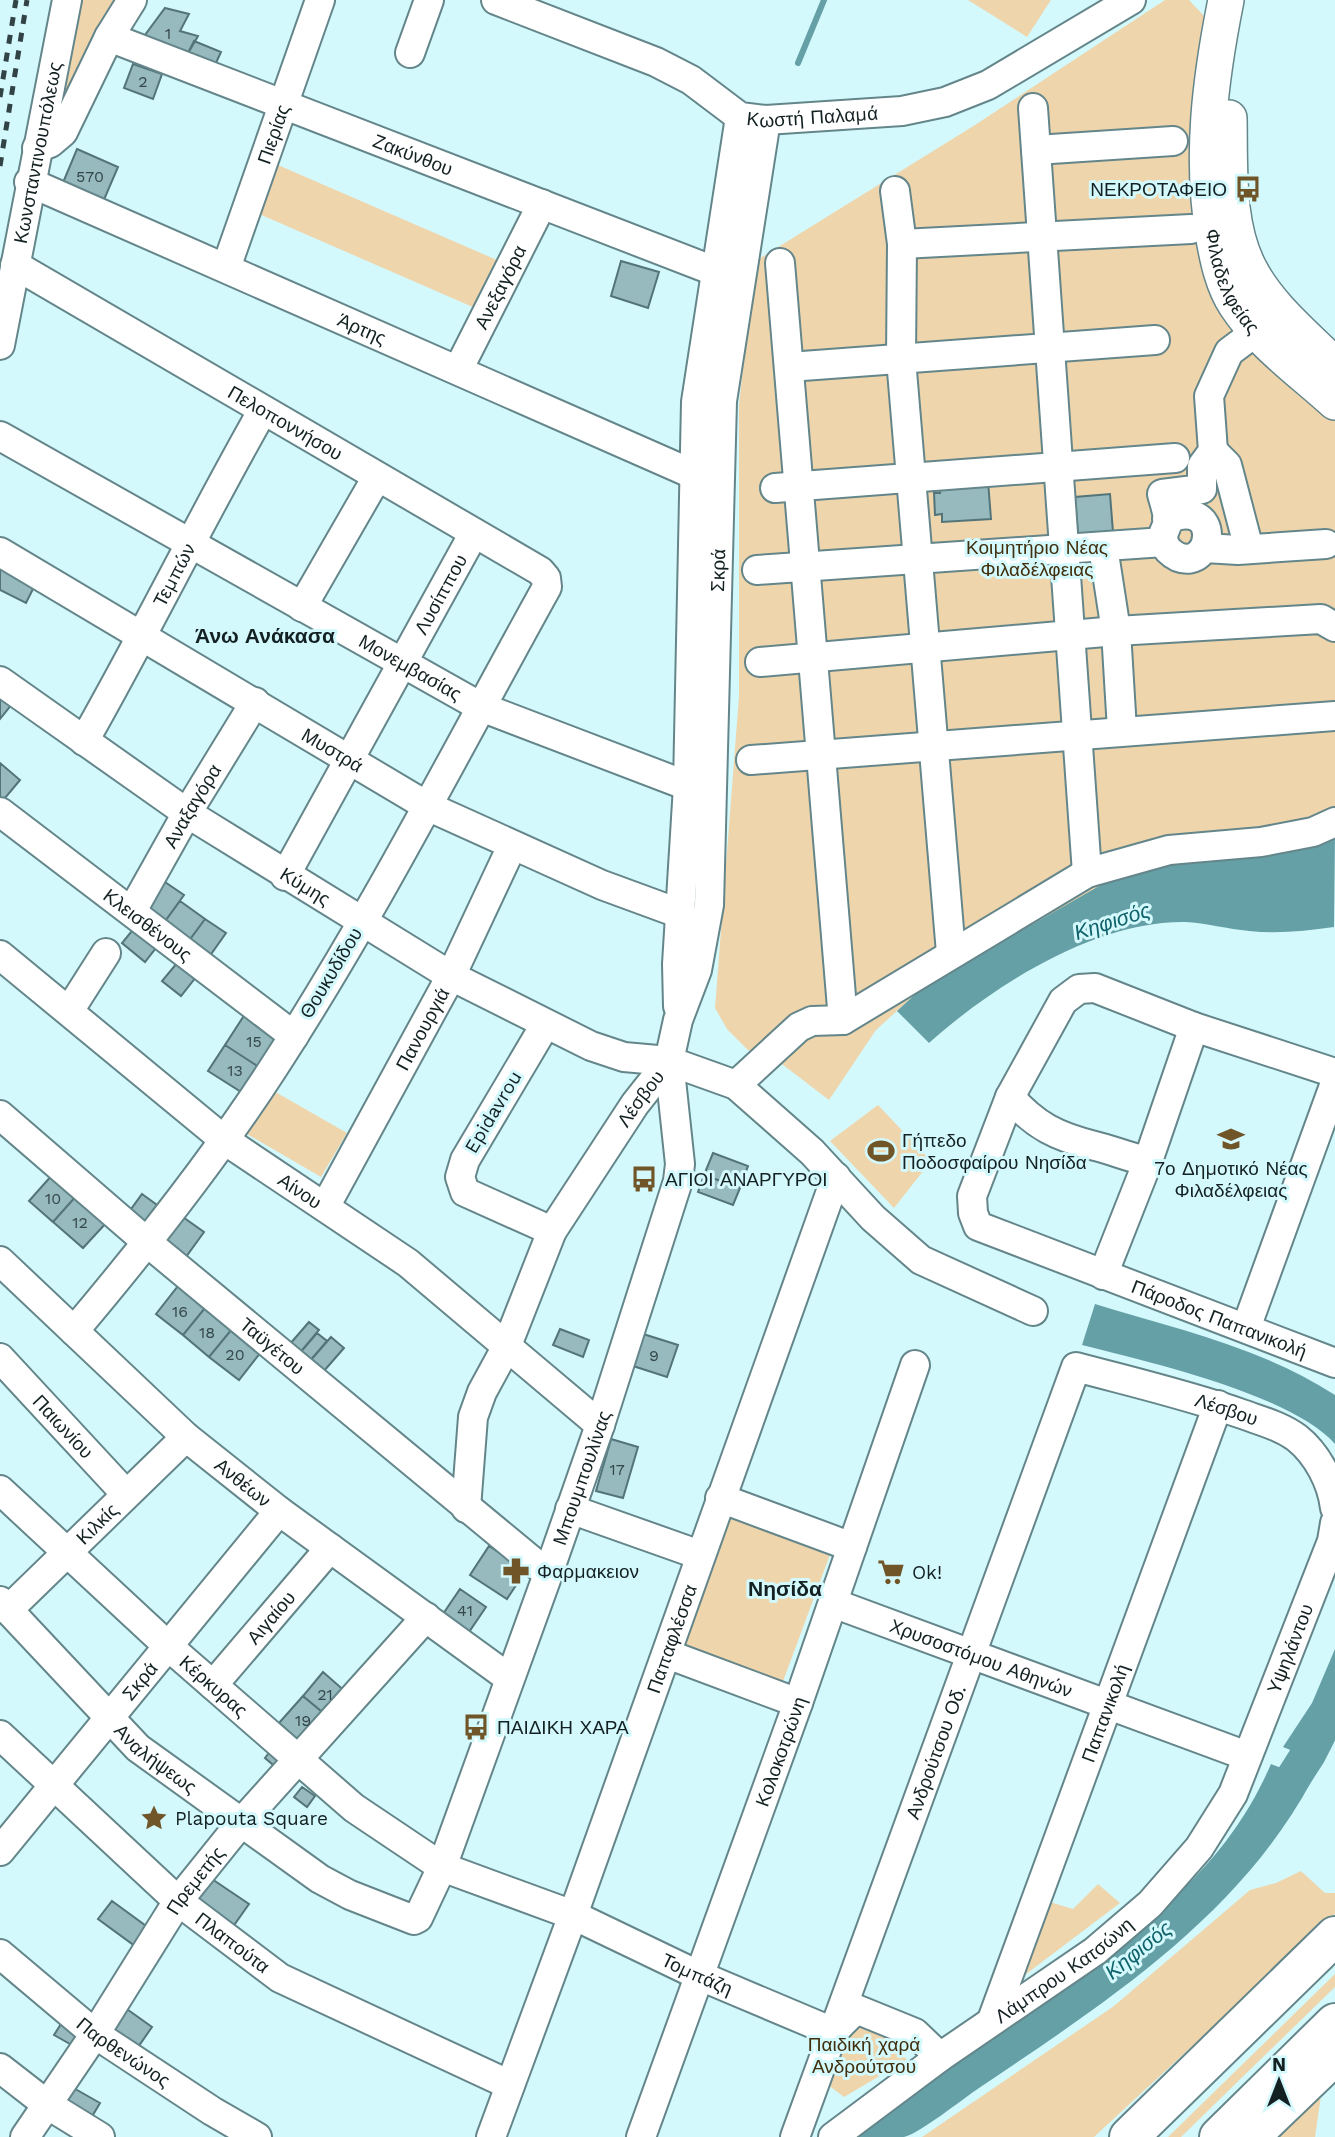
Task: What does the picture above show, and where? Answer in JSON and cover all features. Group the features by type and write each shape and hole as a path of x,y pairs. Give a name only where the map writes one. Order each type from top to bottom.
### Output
{"highway":[{"path":"1129,2137 1335,1936"},
{"path":"1219,2137 1335,2024"}],"main road":[{"name":"Φιλαδελφείας","path":"1226,0 1231,188 1238,239 1271,321 1334,388"}],"street":[{"name":"Κωνσταντινουπόλεως","path":"0,345 29,182 67,0"},
{"path":"37,148 50,143 63,132 109,37 132,0"},
{"name":"Πιερίας","path":"226,268 320,0"},
{"path":"410,53 429,0"},
{"name":"Κωστή Παλαμά","path":"496,0 675,71 753,119 902,111 945,102 988,85 1131,0"},
{"name":"Ζακύνθου","path":"109,37 717,272"},
{"path":"1033,108 1087,873"},
{"name":"Σκρά","path":"678,1020 677,964 688,786 696,402 717,272 753,119"},
{"name":"Σκρά","path":"669,1061 678,1020 697,970 709,905 722,401 753,119"},
{"path":"1036,150 1173,141"},
{"name":"Άρτης","path":"29,182 695,475"},
{"path":"895,191 902,244 901,359 914,478 925,648 951,953"},
{"name":"Ανεξαγόρα","path":"457,370 542,204"},
{"path":"902,244 1191,229"},
{"path":"780,263 789,367 787,488 805,567 843,1020"},
{"name":"Πελοποννήσου","path":"15,265 540,571 546,578 547,587"},
{"path":"1165,531 1162,495 1202,489 1202,466 1213,451 1209,396 1229,352 1271,321"},
{"path":"789,367 1155,340"},
{"name":"Τεμπών","path":"84,741 143,638 188,543 263,410"},
{"name":"Μονεμβασίας","path":"0,436 481,707 688,786"},
{"path":"1213,451 1227,465 1249,550"},
{"path":"787,488 1175,458"},
{"path":"302,607 377,477"},
{"path":"757,570 1103,547 1165,531 1181,513 1198,517 1206,526 1209,537 1205,548 1249,550 1326,544"},
{"name":"Λυσίππου","path":"285,876 351,761 474,533"},
{"path":"1103,547 1116,631 1122,730"},
{"name":"Μυστρά","path":"0,552 427,806 602,885 681,914"},
{"name":"Θουκυδίδου","path":"74,1331 148,1243 294,1036 427,806 547,587"},
{"path":"760,662 1116,631 1321,619 1335,628"},
{"name":"Κύμης","path":"0,681 187,813 361,923 451,976 544,1025 624,1057 669,1061"},
{"name":"Αναξαγόρα","path":"132,911 187,813 255,702"},
{"path":"751,760 1335,716"},
{"name":"Κλεισθένους","path":"0,812 294,1036"},
{"path":"736,1085 799,1027 812,1021 843,1020 1087,873 1169,850 1261,842 1313,832 1335,822"},
{"name":"Πανουργιά","path":"324,1207 451,976 512,846"},
{"path":"69,1011 106,953"},
{"name":"Αίνου","path":"0,955 223,1139 408,1263 600,1425"},
{"path":"1148,1161 1122,1156 1053,1134 1032,1122 1010,1097 1063,1001 1079,989 1095,988 1194,1027 1335,1073"},
{"name":"Epidavrou","path":"544,1025 465,1160 460,1177 465,1192 552,1231"},
{"path":"1103,1275 1148,1161 1194,1027"},
{"name":"Λέσβου","path":"466,1508 473,1417 482,1392 506,1348 552,1231 635,1104 669,1061 736,1085 812,1152 873,1218 921,1260 1033,1311"},
{"name":"Μπουμπουλίνας","path":"414,1920 424,1909 442,1867 548,1574 600,1425 679,1177 669,1061"},
{"path":"1246,1328 1335,1083"},
{"name":"Πάροδος Παπανικολή","path":"1010,1097 972,1196 978,1226 1335,1363"},
{"name":"Ταϋγέτου","path":"0,1115 148,1243 548,1574"},
{"name":"Παπαφλέσσα","path":"491,2137 573,1916 836,1177"},
{"name":"Ανθέων","path":"0,1261 186,1437 279,1511 509,1678"},
{"name":"Παιωνίου","path":"0,1358 125,1494"},
{"name":"Κολοκοτρώνη","path":"641,2137 798,1703 915,1365"},
{"name":"Λέσβου","path":"1076,1367 1218,1405 1282,1428 1306,1447 1324,1473 1335,1508"},
{"name":"Ανδρούτσου Οδ.","path":"794,2137 1076,1367"},
{"name":"Παπανικολή","path":"992,2020 1218,1405"},
{"name":"Κιλκίς","path":"4,1606 65,1553 186,1437"},
{"name":"Κέρκυρας","path":"0,1490 168,1646 354,1808 442,1867"},
{"path":"720,1497 852,1548"},
{"path":"570,1509 700,1555"},
{"name":"Σκρά","path":"0,1851 279,1511"},
{"name":"Υψηλάντου","path":"1247,1756 1334,1536"},
{"name":"Αιγαίου","path":"213,1685 330,1548"},
{"name":"Χρυσοστόμου Αθηνών","path":"833,1603 1247,1756"},
{"name":"Αναλήψεως","path":"4,1606 145,1754 240,1824 336,1888 414,1920"},
{"name":"Πρεμετής","path":"25,2137 95,2034 178,1901 240,1824 426,1617"},
{"path":"667,1654 798,1703"},
{"name":"Πλαπούτα","path":"0,1735 178,1901 280,1979 510,2085"},
{"name":"Λάμπρου Κατσώνη","path":"833,2137 992,2020 1095,1951 1150,1904 1199,1848 1216,1823 1233,1794 1247,1756"},
{"name":"Τομπάζη","path":"442,1867 573,1916 698,1975 833,2032"},
{"name":"Παρθενώνος","path":"0,1954 95,2034 212,2112 257,2137"},
{"path":"833,2032 856,2009 915,2034 940,2057"},
{"path":"1257,2137 1335,2062"},
{"path":"0,2067 45,2104 100,2137"}],"green space":[{"path":"79,0 115,0 105,13 57,113"},
{"path":"968,0 1051,0 1027,37"},
{"name":"Κοιμητήριο Νέας Φιλαδέλφειας","path":"1165,0 1189,0 1204,16 1197,99 1197,180 1203,273 1221,312 1335,421 1335,836 1042,917 921,989 876,1030 829,1100 774,1058 748,1050 727,1029 715,1008 739,696 739,405 754,262 975,125"},
{"path":"271,162 497,260 475,308 250,210"},
{"path":"265,1086 347,1133 321,1177 240,1130"},
{"name":"Γήπεδο Ποδοσφαίρου Νησίδα","path":"878,1105 931,1161 894,1208 830,1141"},
{"path":"731,1515 831,1552 782,1684 683,1648"},
{"path":"1301,1871 1325,1893 1335,1893 1335,1914 1094,2137 922,2137 1114,2006 1250,1890 1276,1883"},
{"path":"1098,1884 1120,1903 1013,1984 1043,1900 1073,1909"},
{"path":"1335,1974 1335,1987 1181,2137 1168,2137"},
{"name":"Παιδική χαρά Ανδρούτσου","path":"847,2021 883,2033 907,2060 844,2097 828,2085"},
{"path":"1321,2096 1315,2137 1279,2137"}],"water":[{"path":"1335,836 1334,927 1260,932 1185,922 1116,932 1048,960 1015,979 984,999 929,1043 897,1011 922,988 1113,878 1182,861"},
{"path":"1095,1304 1249,1352 1279,1364 1335,1395 1335,1444 1314,1426 1253,1395 1180,1371 1082,1345"},
{"path":"1335,1649 1335,1740 1322,1763 1283,1747 1312,1703"},
{"path":"1271,1764 1312,1780 1282,1829 1247,1874 1208,1915 1165,1954 1074,2023 920,2129 904,2137 840,2137 1100,1956 1168,1903 1226,1841 1250,1805"}],"building":[{"path":"165,8 189,14 180,31 198,36 187,55 142,39"},
{"path":"194,41 221,52 211,74 187,55"},
{"path":"133,64 162,74 153,99 124,88"},
{"path":"77,149 118,167 103,202 62,185"},
{"path":"621,261 659,272 648,308 611,296"},
{"path":"988,481 991,519 942,522 942,514 935,515 934,493 940,493 939,485"},
{"path":"1110,494 1113,532 1078,535 1075,497"},
{"path":"0,557 39,577 26,603 0,590"},
{"path":"0,685 17,698 0,719"},
{"path":"0,763 20,780 0,804"},
{"path":"162,880 184,895 163,924 141,909"},
{"path":"180,901 205,919 188,942 163,924"},
{"path":"205,919 226,933 209,957 188,942"},
{"path":"140,921 163,939 145,962 122,943"},
{"path":"182,957 200,972 181,996 162,981"},
{"path":"245,1014 282,1038 262,1069 225,1045"},
{"path":"225,1045 262,1069 246,1095 208,1071"},
{"path":"713,1153 748,1166 740,1188 704,1175"},
{"path":"53,1174 77,1195 53,1222 29,1201"},
{"path":"704,1175 740,1188 733,1205 698,1192"},
{"path":"142,1194 164,1210 148,1232 126,1216"},
{"path":"77,1195 107,1222 83,1248 53,1222"},
{"path":"180,1215 204,1232 183,1261 159,1243"},
{"path":"178,1286 205,1308 183,1335 156,1314"},
{"path":"205,1308 232,1329 209,1357 183,1335"},
{"path":"309,1322 319,1330 293,1361 283,1352"},
{"path":"232,1329 261,1352 239,1380 209,1357"},
{"path":"560,1329 589,1340 583,1357 553,1345"},
{"path":"317,1333 327,1341 303,1369 293,1361"},
{"path":"640,1333 678,1345 667,1377 630,1365"},
{"path":"331,1337 344,1348 316,1380 303,1369"},
{"path":"611,1439 638,1447 623,1498 596,1491"},
{"path":"489,1546 526,1570 507,1599 470,1575"},
{"path":"460,1589 486,1607 469,1632 443,1614"},
{"path":"323,1672 347,1693 327,1716 303,1696"},
{"path":"303,1696 327,1716 303,1744 279,1723"},
{"path":"277,1742 291,1754 278,1769 265,1758"},
{"path":"302,1787 315,1796 307,1807 294,1797"},
{"path":"206,1875 249,1904 232,1928 190,1899"},
{"path":"112,1901 153,1931 139,1949 98,1919"},
{"path":"124,2007 152,2027 136,2050 107,2030"},
{"path":"64,2019 87,2033 77,2048 54,2035"},
{"path":"70,2086 100,2103 87,2125 57,2108"}],"waterway":[{"path":"798,63 824,0"},
{"name":"Κηφισός","path":"1270,1814 1309,1753 1335,1702"}],"railway":[{"path":"0,97 16,0"},
{"path":"0,166 27,0"}],"place":[{"name":"ΝΕΚΡΟΤΑΦΕΙΟ","path":"1248,189"},
{"name":"7ο Δημοτικό Νέας Φιλαδέλφειας","path":"1231,1139"},
{"name":"Γήπεδο Ποδοσφαίρου Νησίδα","path":"881,1151"},
{"name":"ΑΓΙΟΙ ΑΝΑΡΓΥΡΟΙ","path":"644,1179"},
{"name":"Φαρμακειον","path":"516,1571"},
{"name":"Ok!","path":"891,1572"},
{"name":"ΠΑΙΔΙΚΗ ΧΑΡΑ","path":"476,1727"},
{"name":"Plapouta Square","path":"154,1818"}],"district":[{"name":"Άνω Ανάκασα","path":"265,635"},
{"name":"Νησίδα","path":"785,1588"}]}
